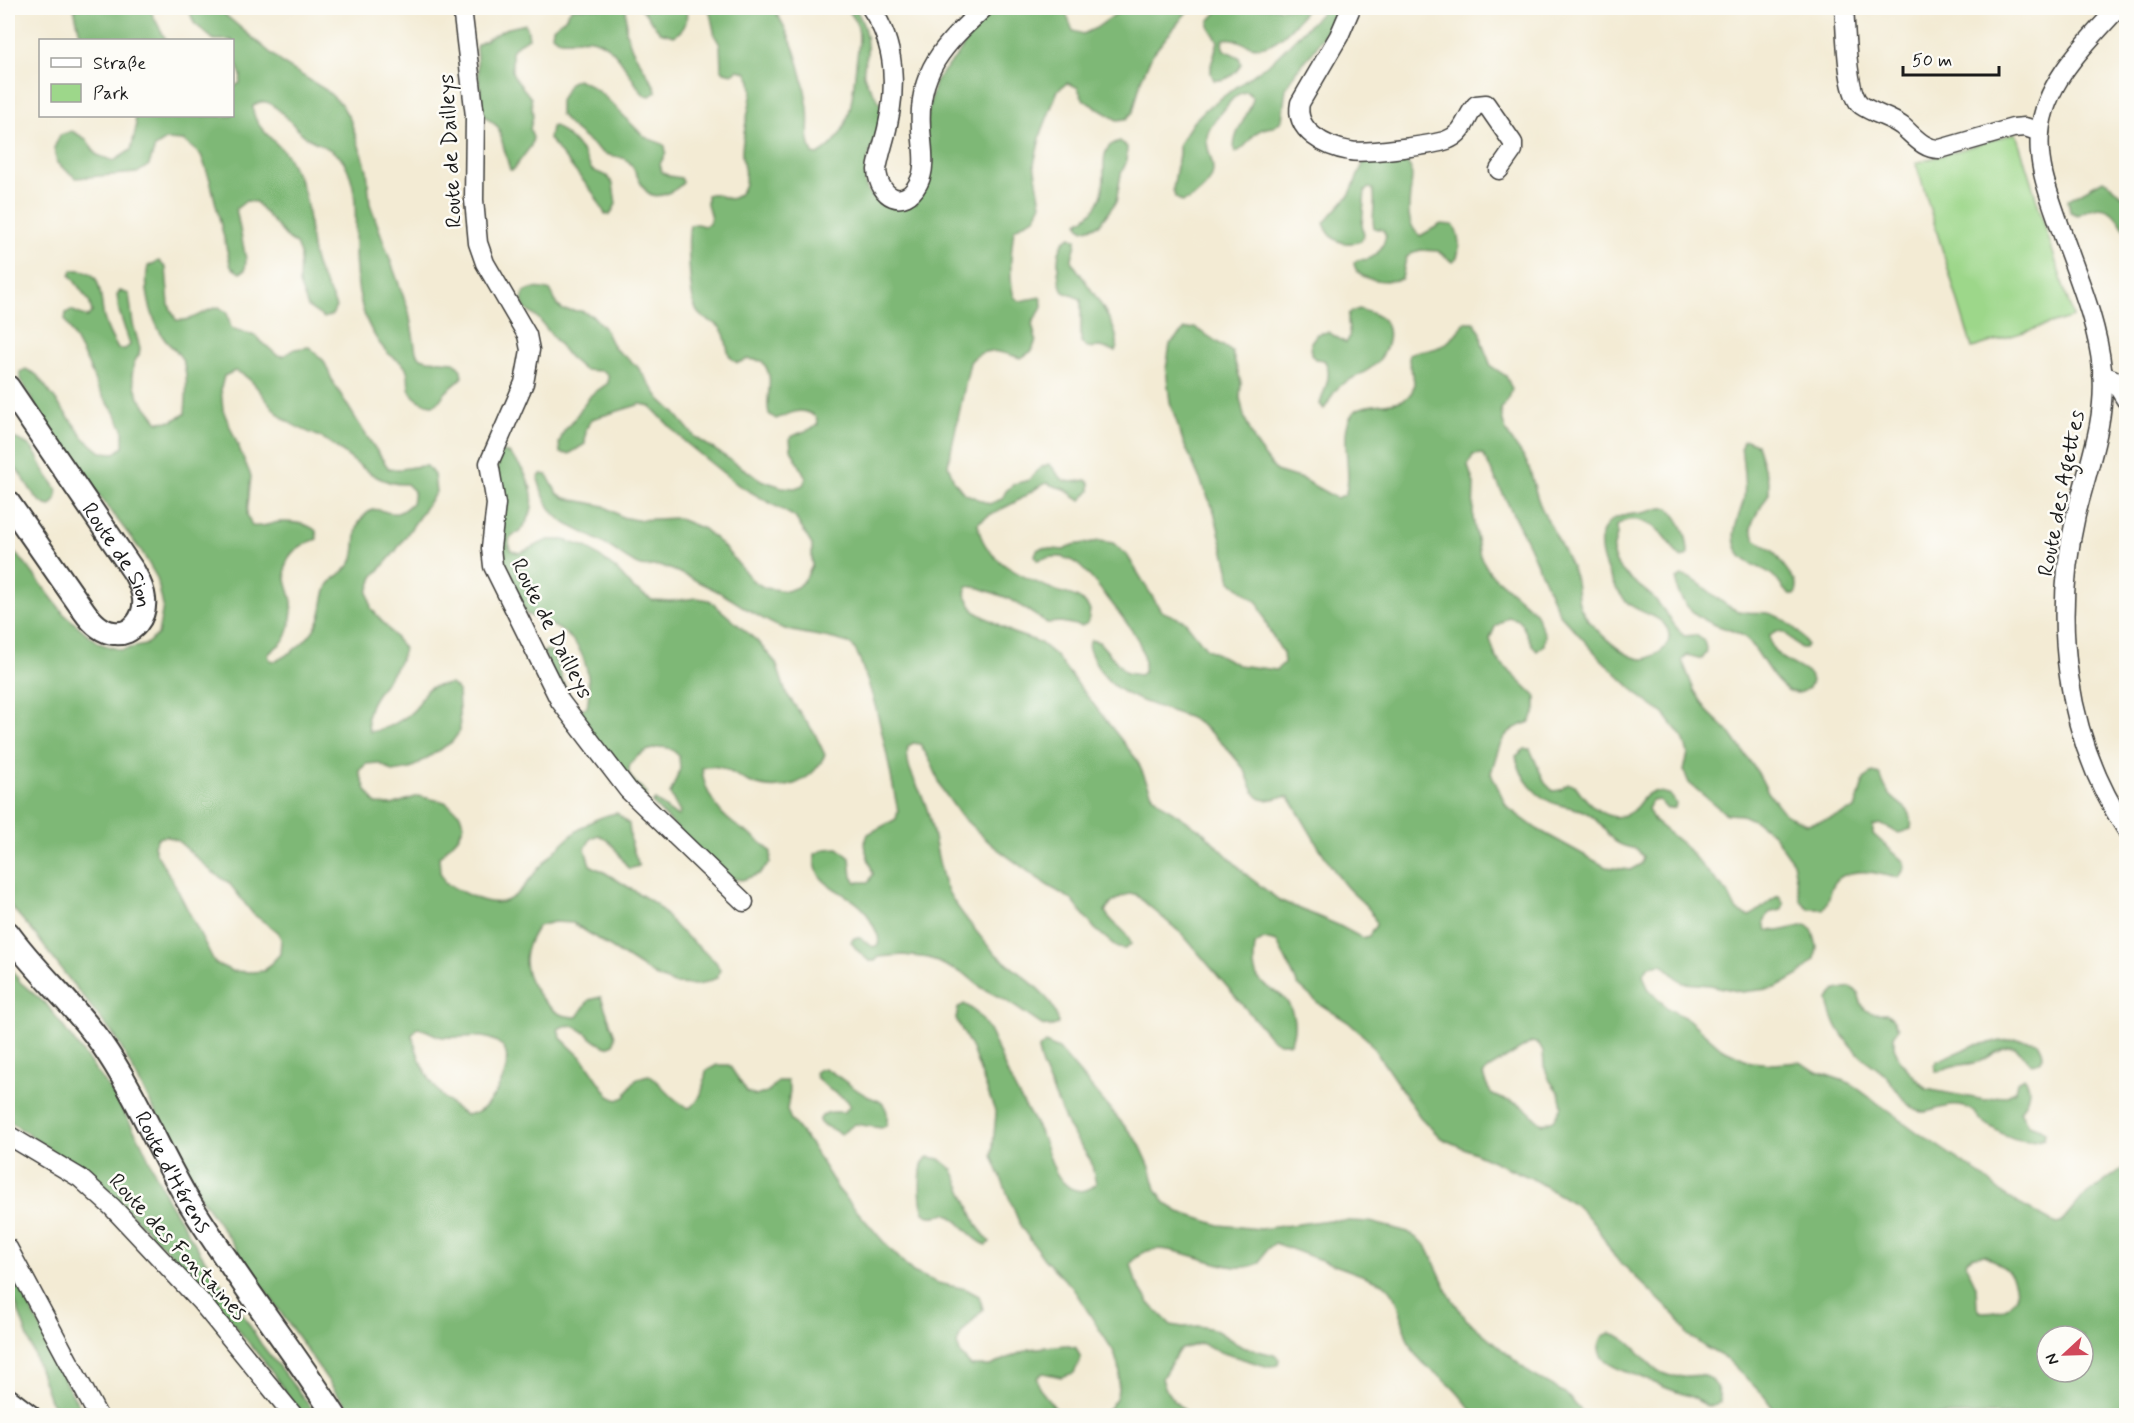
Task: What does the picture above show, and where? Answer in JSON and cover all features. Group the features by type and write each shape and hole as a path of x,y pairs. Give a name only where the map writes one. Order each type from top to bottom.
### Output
{"main road":[{"name":"Route de Sion","path":"8,387 134,572 145,603 143,614 135,627 117,634 105,631 96,625 8,502"},
{"name":"Route d'Hérens","path":"8,933 76,1010 106,1049 191,1204 335,1416"},
{"path":"8,1400 29,1416"}],"street":[{"name":"Route de Dailleys","path":"462,8 476,116 474,200 478,243 485,263 523,326 530,350 524,383 489,463 496,504 490,548 493,566 560,701 628,790 744,902"},
{"path":"871,8 891,54 894,78 892,105 878,164 878,180 884,192 895,198 910,194 920,180 923,167 920,106 926,80 937,59 954,37 984,8"},
{"path":"1351,8 1339,36 1300,103 1298,115 1301,124 1312,135 1336,147 1357,152 1375,151 1448,140 1462,130 1476,105 1486,104 1513,142 1513,150 1498,170"},
{"path":"1844,8 1849,77 1856,100 1861,105 1902,126 1925,146 1933,150 1940,149 2013,128 2040,132"},
{"name":"Route des Agettes","path":"2118,8 2066,70 2050,97 2042,119 2039,151 2044,179 2091,317 2098,343 2102,375 2103,401 2100,426 2077,513 2067,571 2064,610 2066,650 2074,704 2082,736 2099,781 2127,829"},
{"path":"2102,375 2113,379 2127,400"},
{"name":"Route des Fontaines","path":"8,1135 80,1178 112,1208 201,1302 294,1416"},
{"path":"8,1248 98,1416"}],"green space":[{"path":"74,8 149,8 165,39 83,39"},
{"path":"191,8 217,8 285,65 326,90 341,104 350,119 367,170 370,204 409,312 416,352 421,358 428,360 454,362 461,370 462,378 436,404 425,403 412,394 406,368 380,343 365,316 356,268 354,193 344,162 331,150 303,135 271,104 258,103 253,106 254,113 260,126 286,154 302,186 316,265 336,307 332,315 324,318 308,307 299,284 300,254 296,244 289,240 256,202 246,201 236,209 246,259 245,270 240,273 231,267 210,180 201,155 184,141 166,140 155,147 149,165 137,173 76,178 57,163 54,148 60,135 72,131 86,139 97,155 114,161 131,150 136,128 135,117 234,117 234,86 240,83 241,75 234,59 234,39 213,39 194,23 189,10"},
{"path":"572,8 626,8 626,32 632,49 656,92 650,96 644,95 620,59 600,42 593,39 562,40 552,35 553,28 565,18"},
{"path":"641,8 686,8 687,17 681,31 674,36 660,32"},
{"path":"709,8 773,8 796,56 808,108 809,142 813,154 818,155 838,137 848,116 859,37 856,22 847,8 855,8 863,24 867,40 864,75 883,112 865,173 865,184 877,200 898,206 919,198 928,113 935,81 958,55 979,19 992,8 1033,8 1035,10 1064,8 1073,31 1083,34 1096,28 1124,8 1190,8 1152,55 1141,80 1133,112 1126,119 1117,120 1090,104 1084,100 1077,87 1067,83 1058,90 1041,134 1034,164 1041,204 1035,218 1014,230 1012,246 1011,273 1014,297 1020,301 1040,297 1042,301 1041,308 1032,324 1036,340 1032,351 1021,358 994,351 981,353 970,362 948,465 954,481 964,493 989,504 1002,499 1006,491 1014,484 1029,480 1040,468 1048,464 1066,481 1086,480 1090,483 1090,491 1081,500 1066,490 1047,483 978,523 981,537 997,559 1021,575 1079,598 1090,610 1088,623 1081,626 1061,622 1047,623 1010,599 980,588 967,586 965,593 974,611 1013,633 1039,642 1055,655 1137,760 1152,794 1164,806 1202,831 1249,877 1279,900 1338,925 1362,938 1369,936 1376,925 1374,918 1364,903 1337,875 1289,797 1261,799 1254,792 1244,769 1202,726 1188,717 1128,695 1108,681 1088,646 1091,640 1099,642 1126,673 1140,675 1144,672 1144,663 1138,640 1109,600 1077,564 1058,557 1037,560 1035,555 1041,548 1064,550 1072,545 1100,541 1113,543 1127,555 1161,611 1185,621 1206,648 1238,665 1276,670 1284,663 1283,653 1269,630 1258,603 1231,581 1214,511 1183,441 1170,402 1166,369 1170,344 1185,329 1196,328 1232,352 1241,382 1240,398 1244,416 1255,442 1265,457 1276,471 1302,479 1336,498 1345,495 1347,485 1346,431 1353,413 1359,408 1398,402 1406,398 1412,392 1414,382 1409,354 1443,345 1465,322 1474,322 1481,333 1482,343 1491,366 1506,376 1512,389 1501,409 1504,426 1529,467 1539,503 1574,574 1581,609 1595,628 1622,651 1640,659 1655,655 1667,645 1669,637 1665,625 1660,620 1634,608 1615,587 1604,563 1601,538 1605,528 1616,518 1669,508 1683,530 1688,555 1682,558 1653,526 1646,522 1631,520 1624,521 1617,526 1613,549 1614,559 1629,578 1654,598 1684,636 1696,635 1704,641 1707,652 1702,659 1687,655 1682,660 1694,690 1708,712 1730,733 1758,773 1768,792 1786,815 1807,824 1855,809 1864,779 1873,773 1880,775 1890,795 1909,813 1912,822 1911,829 1899,833 1880,824 1873,826 1873,834 1904,862 1905,868 1899,877 1864,872 1847,874 1835,883 1823,909 1809,909 1800,900 1793,862 1774,835 1759,823 1742,815 1726,814 1689,783 1684,771 1688,753 1683,738 1664,714 1643,699 1601,659 1559,613 1529,546 1483,454 1473,455 1468,466 1474,484 1473,518 1480,556 1490,573 1535,612 1545,635 1544,645 1537,651 1519,620 1508,617 1495,627 1490,639 1496,658 1536,697 1536,710 1530,722 1512,730 1502,740 1491,773 1507,807 1537,829 1606,867 1630,870 1641,864 1643,857 1637,849 1618,844 1587,813 1552,802 1537,793 1521,772 1516,756 1525,749 1530,749 1545,783 1553,791 1560,790 1568,784 1575,785 1592,806 1607,815 1623,816 1635,809 1646,795 1652,792 1670,795 1676,803 1675,808 1667,809 1659,800 1652,801 1648,809 1654,821 1686,847 1728,893 1737,911 1749,916 1779,896 1784,904 1781,910 1769,913 1764,922 1767,930 1779,931 1806,925 1813,931 1817,947 1815,959 1799,975 1776,988 1742,992 1710,985 1683,983 1662,964 1649,966 1643,974 1648,988 1667,1008 1688,1019 1721,1048 1751,1062 1774,1064 1799,1062 1818,1072 1850,1083 1981,1175 2008,1198 2056,1224 2061,1223 2082,1198 2126,1166 2126,1415 1778,1415 1764,1396 1727,1359 1688,1335 1676,1316 1614,1256 1595,1224 1576,1205 1531,1178 1441,1138 1420,1117 1368,1040 1298,985 1277,942 1264,939 1255,945 1254,967 1261,981 1284,998 1291,1008 1294,1026 1290,1043 1279,1043 1270,1037 1183,935 1135,894 1118,898 1105,911 1129,938 1131,944 1125,949 1118,948 1095,929 1071,899 1047,885 992,845 961,816 943,791 931,762 920,744 913,743 908,747 908,762 928,813 949,894 989,947 1030,981 1049,1001 1058,1024 1050,1027 1042,1025 1005,1000 982,988 966,975 929,958 903,955 879,957 875,961 869,961 857,950 851,942 854,938 860,938 873,947 878,945 877,933 865,911 858,904 825,882 819,875 815,854 825,849 838,848 850,858 852,877 856,882 869,882 873,874 864,845 868,834 896,819 898,811 879,721 856,650 839,640 792,631 775,625 719,592 678,572 659,566 643,567 631,562 611,548 563,522 549,507 538,479 541,474 547,475 557,493 565,498 604,506 622,517 636,520 677,518 704,529 721,544 753,581 765,588 787,591 797,587 806,578 812,566 812,545 795,517 738,485 685,442 650,406 641,404 592,419 586,429 585,444 569,454 560,453 559,443 564,431 591,395 608,383 608,375 603,371 584,370 569,357 538,318 525,309 522,301 524,292 544,289 551,291 557,305 563,310 581,311 593,316 604,328 614,348 637,366 660,399 695,437 761,480 782,487 795,488 803,485 806,478 791,449 790,438 815,427 818,424 816,417 801,411 776,419 769,414 769,374 762,361 748,359 738,363 734,360 729,354 721,328 698,313 693,297 689,256 690,225 709,224 711,218 707,195 715,194 730,199 742,191 745,184 742,151 752,91 751,81 746,72 738,70 732,74 724,72 721,68 720,45 715,36","holes":["1532,1042 1539,1044 1543,1051 1544,1066 1550,1081 1559,1093 1562,1106 1554,1120 1543,1124 1522,1106 1493,1094 1487,1087 1483,1075 1488,1069","1985,1255 2009,1272 2014,1282 2016,1299 2008,1306 1996,1311 1981,1312 1977,1306 1976,1286 1966,1265 1967,1260 1974,1256"]},
{"path":"1221,8 1307,8 1284,35 1268,45 1251,46 1224,39 1222,44 1224,50 1239,57 1241,64 1230,76 1214,80 1211,65 1218,41 1209,27 1209,21"},
{"path":"1326,8 1342,8 1286,88 1282,120 1274,127 1266,128 1255,134 1235,153 1237,132 1253,99 1248,92 1235,97 1209,130 1207,145 1213,166 1211,180 1189,200 1182,202 1175,197 1173,189 1179,144 1193,122 1206,109 1275,59"},
{"path":"525,24 529,38 518,44 512,51 512,71 514,77 531,98 533,116 530,129 533,138 531,146 513,170 510,170 498,127 482,114 476,48 477,45 505,29"},
{"path":"577,79 596,89 644,136 665,146 666,153 660,164 662,172 681,178 683,182 677,189 659,196 652,195 643,187 629,162 603,153 570,126 560,114 560,101 569,83"},
{"path":"555,126 583,153 592,170 607,176 613,184 616,204 610,215 605,214 594,194 549,139 551,127"},
{"path":"2016,133 2073,317 1972,348 1916,163"},
{"path":"1120,141 1127,147 1126,163 1121,174 1116,202 1099,225 1083,230 1078,222 1091,213 1099,203 1103,191 1106,151 1111,145"},
{"path":"1389,156 1407,163 1411,169 1409,208 1413,228 1420,236 1441,224 1453,225 1459,241 1459,250 1457,258 1452,262 1438,251 1421,250 1411,253 1406,258 1402,279 1381,281 1360,274 1354,263 1378,253 1386,236 1383,230 1374,228 1373,189 1369,188 1365,191 1362,225 1364,235 1361,241 1343,243 1338,241 1330,234 1324,223 1350,194 1365,159"},
{"path":"2103,180 2110,183 2126,198 2126,231 2116,216 2106,208 2094,208 2078,215 2070,212 2068,200"},
{"path":"1071,237 1076,240 1072,262 1110,320 1117,343 1115,351 1088,347 1081,342 1081,299 1063,292 1058,270 1061,246"},
{"path":"159,261 166,268 169,305 176,320 193,318 219,307 227,313 231,328 255,336 277,355 283,356 295,349 309,347 324,361 333,382 389,469 427,466 434,475 436,492 395,552 373,577 368,592 371,608 404,648 401,659 369,709 368,720 370,732 390,726 414,710 428,689 451,684 458,690 460,731 452,742 410,769 393,772 379,763 366,764 359,771 366,790 376,804 392,805 418,796 445,802 459,813 464,824 459,836 439,857 440,872 445,883 472,897 495,902 508,900 518,893 574,833 594,820 617,813 629,824 631,843 639,866 629,869 612,845 598,835 591,838 585,849 590,865 656,904 678,929 716,962 720,970 717,978 699,985 674,984 655,976 573,923 554,922 538,926 529,943 525,961 528,976 536,991 552,1009 572,1017 577,1017 589,1000 601,997 615,1036 614,1044 607,1047 578,1028 565,1026 558,1029 561,1038 585,1061 609,1096 617,1100 625,1097 637,1079 649,1075 677,1101 689,1108 700,1097 706,1071 717,1065 729,1065 747,1092 756,1096 769,1091 778,1081 787,1081 790,1090 787,1110 791,1120 811,1145 838,1189 889,1248 913,1272 938,1283 966,1289 979,1296 983,1309 961,1334 957,1344 961,1355 971,1366 990,1366 1029,1349 1065,1345 1076,1348 1081,1358 1074,1373 1061,1377 1043,1373 1037,1378 1039,1388 1061,1415 354,1415 201,1198 116,1038 8,903 8,547 25,563 64,614 98,643 121,650 145,645 158,634 163,606 157,578 142,552 48,428 20,379 20,372 26,369 37,375 84,438 101,452 115,453 123,447 123,429 98,389 65,320 66,313 71,310 87,317 92,312 89,301 70,275 72,270 83,270 95,278 105,322 118,349 125,349 130,345 119,311 117,295 120,291 129,294 133,324 140,348 139,355 134,362 132,376 139,398 158,422 172,421 185,414 186,372 182,359 167,343 155,321 147,293 148,266","holes":["235,371 250,380 273,409 287,421 324,439 373,475 383,480 407,484 414,491 412,503 401,512 392,513 377,509 368,512 363,517 357,527 352,561 329,584 316,627 301,644 276,661 270,660 268,655 281,644 287,635 292,614 292,602 285,571 286,564 297,548 317,539 316,531 305,525 291,522 252,526 247,514 251,476 223,410 221,388 224,376","166,836 177,840 211,871 229,883 253,914 278,932 281,939 280,954 264,971 232,971 215,963 156,853 154,845 158,838","417,1028 443,1037 487,1038 501,1045 506,1052 507,1061 502,1081 491,1100 477,1113 465,1115 454,1107 430,1080 412,1035"]},
{"path":"1359,309 1376,315 1384,321 1388,333 1387,346 1372,367 1337,388 1324,409 1320,404 1327,382 1327,365 1324,360 1315,359 1311,354 1311,342 1317,334 1328,332 1346,343 1349,336 1349,313"},
{"path":"8,436 24,442 34,451 57,490 56,500 51,506 36,497 22,476 8,461"},
{"path":"1743,441 1757,444 1769,484 1769,493 1751,529 1755,539 1773,551 1795,581 1797,589 1795,595 1785,591 1768,572 1744,559 1737,549 1734,534 1745,492 1741,447"},
{"path":"500,452 509,453 516,461 531,488 532,508 523,527 509,540 509,547 512,551 520,553 548,540 564,540 586,547 616,569 634,589 652,600 671,601 697,598 709,600 757,641 776,663 786,693 815,734 825,755 819,765 803,780 783,787 761,786 722,768 702,768 708,792 722,813 771,852 770,863 759,874 742,880 727,878 652,803 655,800 675,815 678,816 680,813 670,794 680,769 679,756 674,751 662,747 649,750 637,757 629,767 632,779 647,794 646,798 582,737 543,652 547,650 553,653 570,701 579,710 587,707 589,687 583,657 565,633 526,614 497,554 504,500 497,470"},
{"path":"1682,576 1699,584 1734,609 1743,612 1768,613 1791,625 1801,635 1807,645 1805,648 1801,648 1784,632 1776,631 1770,635 1771,643 1778,655 1810,675 1812,681 1809,688 1799,693 1789,691 1776,679 1748,640 1705,620 1692,611 1682,599 1677,586 1677,579"},
{"path":"8,964 20,982 47,1005 112,1092 141,1142 168,1201 215,1276 238,1306 261,1344 317,1415 302,1415 266,1364 200,1283 105,1188 8,1120"},
{"path":"1850,987 1858,992 1866,1010 1886,1013 1893,1019 1898,1028 1894,1036 1894,1047 1901,1062 1926,1089 1985,1100 2015,1091 2017,1082 2024,1077 2029,1090 2020,1111 2028,1125 2041,1129 2045,1133 2044,1138 2028,1141 2011,1137 1995,1130 1972,1111 1963,1107 1948,1106 1923,1112 1913,1109 1887,1077 1850,1045 1835,1024 1828,999 1836,990"},
{"path":"964,1004 981,1018 987,1027 1011,1081 1042,1137 1056,1173 1072,1189 1080,1191 1096,1184 1091,1161 1068,1127 1042,1066 1038,1050 1045,1043 1059,1049 1139,1143 1150,1167 1156,1189 1166,1204 1179,1212 1219,1225 1260,1229 1329,1220 1370,1222 1408,1232 1426,1245 1450,1296 1466,1319 1531,1374 1565,1393 1585,1415 1476,1415 1452,1387 1416,1355 1408,1341 1395,1297 1383,1283 1275,1243 1266,1250 1260,1262 1246,1267 1230,1266 1175,1251 1157,1249 1143,1253 1131,1264 1136,1282 1149,1303 1171,1325 1214,1329 1242,1347 1274,1355 1279,1359 1278,1365 1269,1367 1220,1352 1201,1343 1179,1350 1162,1378 1166,1390 1173,1399 1191,1415 1104,1415 1117,1397 1120,1373 1114,1352 1073,1288 1044,1259 1021,1227 992,1156 996,1114 972,1049 956,1019 958,1008"},
{"path":"2016,1039 2038,1042 2043,1053 2042,1059 2031,1064 2017,1048 2011,1046 1972,1064 1936,1071 1934,1065 1937,1061 1974,1045"},
{"path":"824,1068 863,1094 882,1103 887,1114 886,1126 881,1128 855,1124 841,1134 821,1124 819,1121 823,1115 829,1112 844,1112 850,1106 847,1100 830,1090 816,1077 815,1073"},
{"path":"928,1157 940,1159 953,1170 978,1227 990,1242 986,1245 946,1213 932,1216 924,1212 920,1192 921,1176 922,1164"},
{"path":"8,1266 52,1348 66,1384 85,1415 61,1415 50,1400 15,1301 8,1290"},
{"path":"1610,1333 1619,1336 1633,1346 1662,1373 1682,1377 1698,1375 1712,1380 1721,1402 1713,1406 1706,1405 1692,1397 1611,1365 1604,1360 1599,1346 1603,1336"}]}
